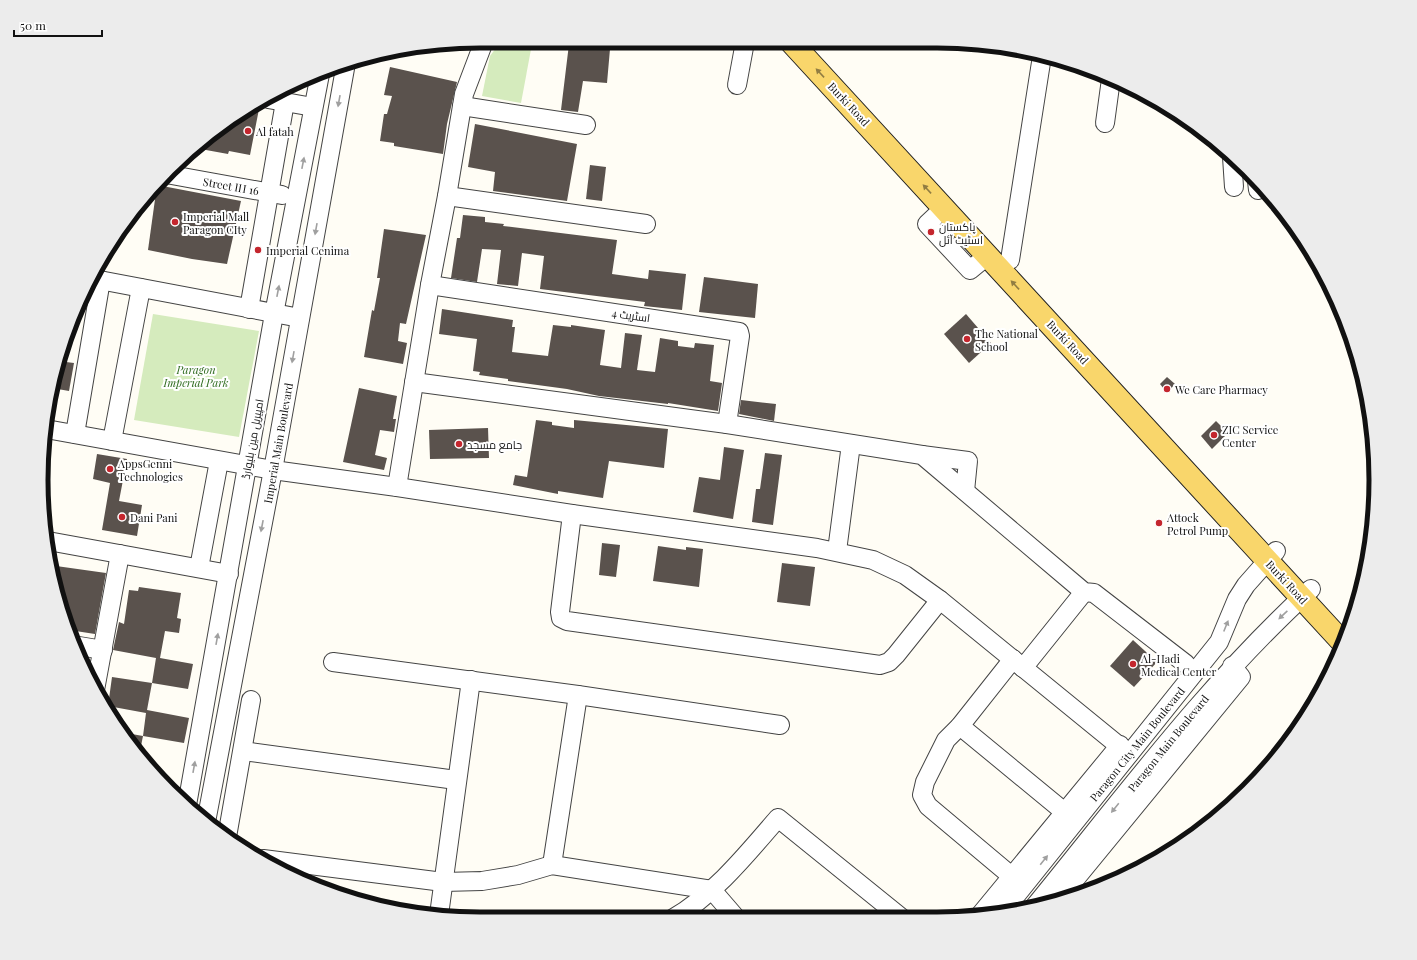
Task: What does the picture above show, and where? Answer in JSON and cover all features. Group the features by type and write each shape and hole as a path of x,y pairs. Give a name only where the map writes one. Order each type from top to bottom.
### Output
{"main road":[{"name":"Burki Road","path":"797,48 987,256 1086,361 1306,593 1344,625"},
{"name":"Burki Road","path":"816,48 1010,260 1271,556"},
{"name":"Burki Road","path":"1306,593 1339,637"}],"street":[{"path":"397,487 430,285 448,196 464,94 481,48"},
{"path":"736,85 744,48"},
{"path":"1010,260 1041,61"},
{"name":"Imperial Main Boulevard","path":"207,815 273,470 345,70"},
{"name":"امپیریل مین بلیوارڈ","path":"188,798 274,314 319,80"},
{"path":"1105,123 1110,85"},
{"path":"249,309 270,193 276,101 313,107"},
{"path":"462,106 586,125"},
{"path":"1233,166 1234,187"},
{"name":"Street IH 16","path":"174,176 296,198"},
{"path":"448,196 646,224"},
{"path":"98,280 300,318"},
{"path":"74,434 97,282"},
{"name":"اسٹریٹ 4","path":"430,285 739,332 740,336 727,424"},
{"path":"112,441 141,288"},
{"path":"414,382 727,424 968,461 965,490"},
{"path":"51,430 273,470 837,551 873,560 900,572 940,600 1124,751 1186,664 1207,638 1216,646"},
{"path":"837,551 851,444"},
{"path":"922,455 1084,592 1094,593 1186,664"},
{"path":"199,568 219,461"},
{"path":"572,514 560,612 560,618 567,621 880,665 889,662 896,655 940,600"},
{"path":"53,542 229,574"},
{"path":"97,679 120,554"},
{"name":"Paragon City Main Boulevard","path":"1005,906 1018,881 1124,751 1216,646 1237,599 1246,585 1271,556"},
{"path":"987,909 1018,881 928,806 922,795 925,782 946,740 1084,592"},
{"name":"Paragon Main Boulevard","path":"1041,899 1178,742 1232,666 1306,593"},
{"path":"82,646 103,650"},
{"path":"333,662 578,694 780,725"},
{"path":"440,910 456,780 471,680"},
{"path":"552,865 578,694"},
{"path":"228,831 251,700"},
{"path":"960,726 1070,817"},
{"path":"1064,893 1178,742"},
{"path":"243,751 456,780"},
{"path":"208,816 232,813"},
{"path":"682,912 712,890 729,875 778,818 894,912"},
{"path":"277,861 443,882 482,881 518,875 552,865 712,890 731,912"}],"green space":[{"path":"496,48 531,48 521,103 482,96 490,56"},
{"name":"Paragon Imperial Park","path":"153,314 259,331 239,437 134,420"}],"building":[{"path":"569,48 610,49 607,83 583,81 578,112 561,110"},
{"path":"390,67 457,82 447,124 443,154 394,146 394,143 380,141 384,114 387,114 392,96 384,95"},
{"path":"259,109 250,155 229,151 228,154 202,149 217,137"},
{"path":"475,124 577,144 567,201 493,191 495,172 468,167"},
{"path":"590,165 606,167 602,201 586,199"},
{"path":"164,186 241,201 227,264 148,250 156,194"},
{"path":"463,215 485,217 485,222 504,224 503,226 617,240 612,274 648,279 649,270 686,274 682,310 644,306 645,302 540,289 544,256 522,253 518,286 497,284 501,250 482,249 477,282 451,278 457,238 460,238"},
{"path":"384,229 426,235 406,324 400,323 398,341 407,343 403,364 364,357 372,310 374,311 380,278 377,278"},
{"path":"704,277 758,284 755,318 699,312"},
{"path":"442,309 513,320 512,327 515,327 512,352 548,356 553,325 571,327 571,325 605,330 600,365 621,368 625,333 642,335 637,370 655,372 660,338 678,341 678,346 694,348 695,343 714,345 710,381 722,383 718,411 668,403 599,396 567,389 508,381 508,379 479,375 480,372 473,371 477,339 439,334"},
{"name":"The National School","path":"966,314 991,343 969,363 944,334"},
{"path":"65,362 74,363 69,391 58,389"},
{"name":"We Care Pharmacy","path":"1167,377 1175,384 1167,393 1160,384"},
{"path":"359,388 397,396 393,419 396,419 394,432 380,430 375,455 387,458 384,470 343,462"},
{"path":"741,400 776,404 774,421 739,414"},
{"path":"536,420 552,422 552,425 574,428 574,420 668,429 664,468 609,461 603,498 558,491 558,494 513,485 515,475 527,477"},
{"name":"ZIC Service Center","path":"1216,421 1228,433 1212,449 1201,436"},
{"name":"جامع مسجد","path":"488,428 489,458 430,459 429,430"},
{"path":"724,447 744,450 733,519 693,512 699,477 720,480"},
{"path":"765,453 782,455 773,525 752,522 756,489 760,489"},
{"path":"97,454 127,459 119,501 142,505 137,536 102,530 110,483 93,479"},
{"path":"602,543 620,545 616,577 599,575"},
{"path":"658,546 686,550 686,547 703,549 699,587 653,581"},
{"path":"782,563 815,567 810,606 777,602"},
{"path":"57,566 106,573 95,634 76,631"},
{"path":"139,587 181,593 177,618 181,619 179,633 165,631 160,658 193,664 188,689 152,683 156,658 113,650 119,622 124,624 129,590 138,591"},
{"name":"Al-Hadi Medical Center","path":"1133,640 1157,662 1134,687 1110,666"},
{"path":"112,677 152,683 147,710 189,718 184,743 143,736 146,713 113,707 109,700"},
{"path":"131,734 143,736 141,748"}],"place":[{"name":"Al fatah","path":"248,131"},
{"name":"Imperial Mall Paragon CIty","path":"175,222"},
{"name":"پاکستان اسٹیٹ آئل","path":"931,232"},
{"name":"Imperial Cenima","path":"258,250"},
{"name":"The National School","path":"967,339"},
{"name":"We Care Pharmacy","path":"1167,389"},
{"name":"ZIC Service Center","path":"1214,435"},
{"name":"جامع مسجد","path":"459,444"},
{"name":"AppsGenni Technologies","path":"110,469"},
{"name":"Dani Pani","path":"122,517"},
{"name":"Attock Petrol Pump","path":"1159,523"},
{"name":"Al-Hadi Medical Center","path":"1133,664"}]}
